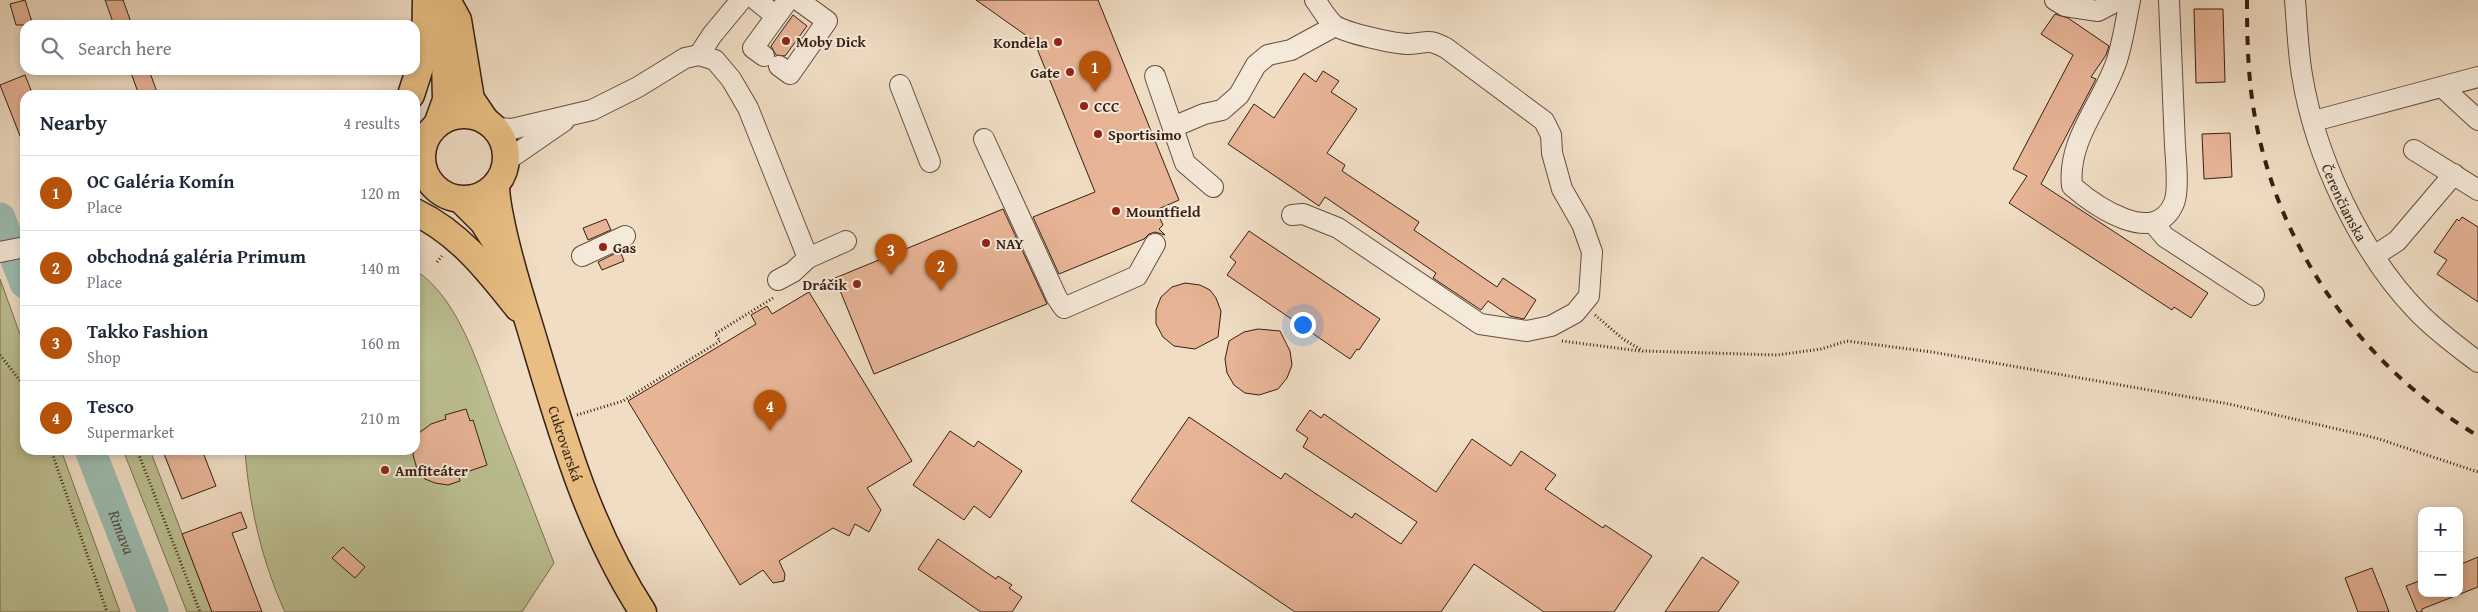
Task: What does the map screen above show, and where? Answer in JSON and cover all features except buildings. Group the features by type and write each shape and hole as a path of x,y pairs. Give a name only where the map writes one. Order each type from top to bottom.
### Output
{"main road":[{"path":"420,67 425,52 426,0"},
{"name":"Cukrovarská","path":"447,0 458,20 471,99 502,138 506,149 496,201 510,265 573,466 593,517 627,587 643,612"},
{"name":"Cukrovarská","path":"447,0 444,18 446,100 426,138 421,154 421,178 448,196 461,200 483,222 510,265"},
{"path":"413,90 418,75"},
{"path":"426,138 453,116 470,115 490,124"},
{"path":"461,200 480,196 501,173"},
{"path":"420,215 457,238 488,271 527,320"}],"street":[{"path":"699,54 741,0"},
{"path":"756,0 782,8 753,48 790,74 828,21 798,0"},
{"path":"1292,215 1303,214 1338,228 1480,324 1527,331 1551,326 1575,313 1589,296 1592,252 1582,224 1562,189 1552,153 1551,134 1544,122 1446,48 1430,40 1408,44 1388,41 1335,26 1315,0"},
{"path":"2056,0 2065,6 2098,11 2119,0"},
{"path":"2130,0 2117,61 2078,140 2070,168 2072,186 2084,197 2134,224 2154,224 2166,216 2175,202 2176,166 2169,0"},
{"name":"Čerenčianska","path":"2295,0 2302,76 2314,121 2340,196 2374,256 2417,311 2478,362"},
{"path":"1173,127 1204,114 1222,110 1239,95 1256,65 1268,55 1291,50 1335,26"},
{"path":"490,124 512,129 572,116 592,110 638,87 685,58 699,54 715,60 730,79 748,108 808,258"},
{"path":"1155,76 1186,163 1213,187"},
{"path":"2314,121 2478,78"},
{"path":"900,85 930,162"},
{"path":"2442,87 2478,120"},
{"path":"501,173 572,116"},
{"path":"984,140 1057,298 1064,308 1137,276 1155,244"},
{"path":"2414,150 2478,190"},
{"path":"2374,256 2397,242 2454,174"},
{"path":"2154,224 2165,237 2254,294"},
{"path":"582,256 625,236"},
{"path":"779,287 808,258 846,241"},
{"path":"0,252 20,248"}],"path":[{"path":"569,418 623,401 720,341 716,334 779,287"},
{"path":"1589,296 1595,315 1624,339 1643,351"},
{"path":"1559,341 1643,351 1777,355 1820,349 1847,341 1932,352 2229,404 2376,438 2478,472"},
{"path":"0,355 20,381"},
{"path":"53,455 107,612"},
{"path":"139,455 200,612"}],"green space":[{"path":"420,274 432,284 459,321 479,367 554,563 522,612 285,612 263,553 253,512 245,455 420,455"},
{"path":"0,279 20,334 20,455 63,455 120,612 0,612"},
{"path":"125,455 152,455 212,612 187,612"}],"waterway":[{"name":"Rimava","path":"0,218 20,270"},
{"name":"Rimava","path":"0,227 4,229"},
{"name":"Rimava","path":"92,455 153,612"}],"railway":[{"path":"2247,0 2250,82 2258,132 2271,179 2288,224 2310,266 2336,306 2367,344 2401,378 2438,409 2478,436"}],"place":[{"name":"Moby Dick","path":"786,41"},
{"name":"Kondela","path":"1058,42"},
{"name":"Gate","path":"1070,72"},
{"name":"OC Galéria Komín","path":"1095,92"},
{"name":"CCC","path":"1084,106"},
{"name":"Sportisimo","path":"1098,134"},
{"name":"Mountfield","path":"1116,211"},
{"name":"NAY","path":"986,243"},
{"name":"Gas","path":"603,247"},
{"name":"Takko Fashion","path":"891,275"},
{"name":"Dráčik","path":"857,284"},
{"name":"obchodná galéria Primum","path":"941,291"},
{"name":"Tesco","path":"770,431"},
{"name":"Amfiteáter","path":"385,470"}]}
